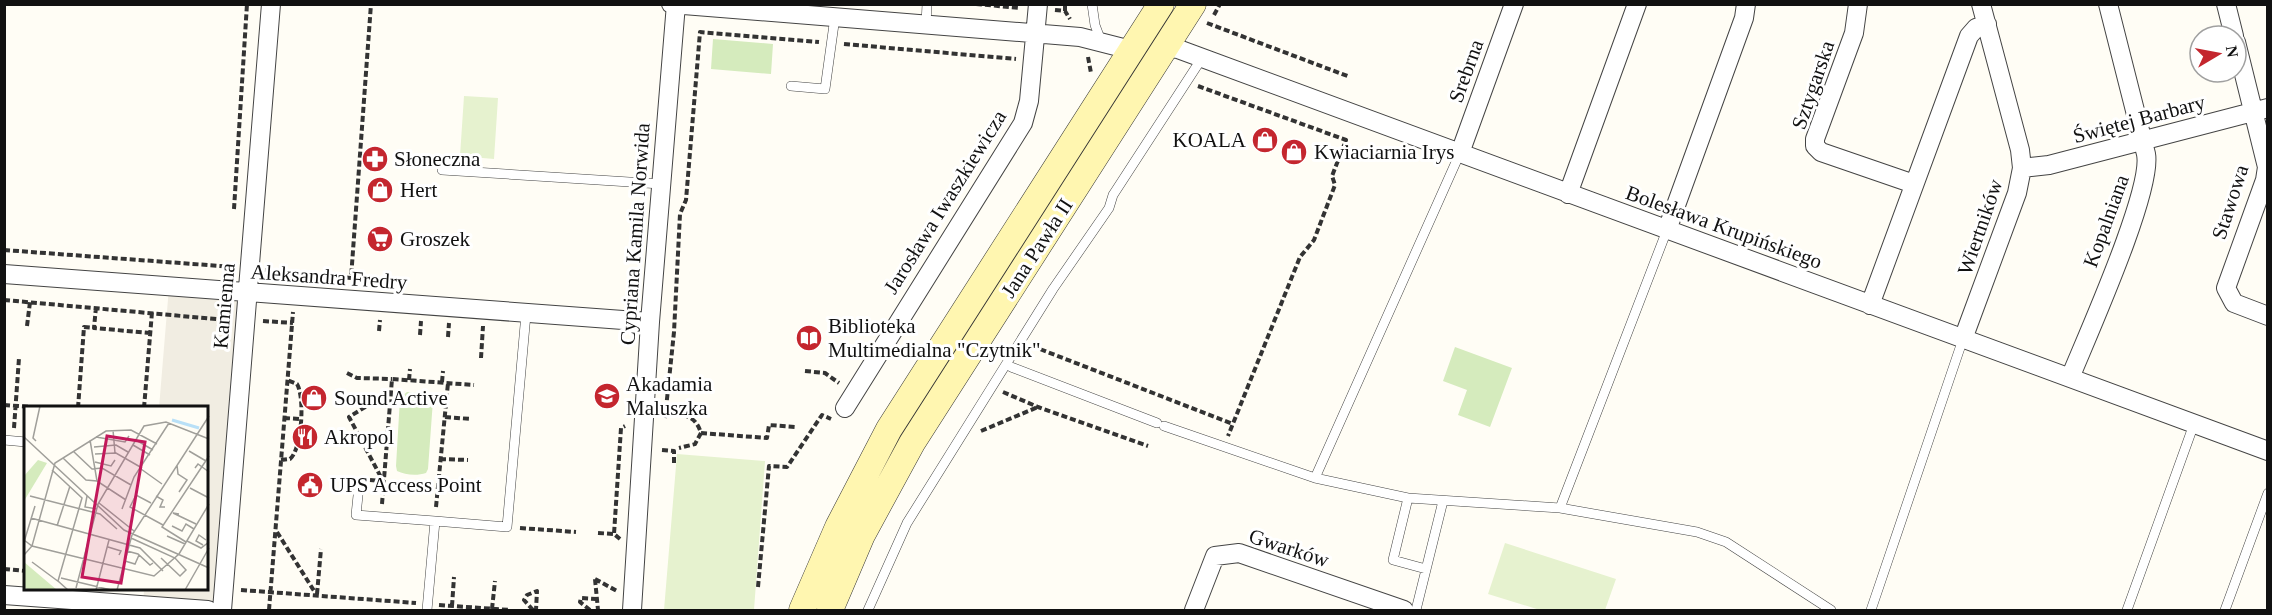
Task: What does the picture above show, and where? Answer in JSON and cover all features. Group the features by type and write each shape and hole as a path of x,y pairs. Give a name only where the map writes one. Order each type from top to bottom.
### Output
{"street":[{"name":"Kamienna","path":"222,610 271,4"},
{"path":"670,4 1035,34 1098,33 1131,50 1164,47"},
{"name":"Jana Pawła II","path":"802,610 838,527 889,429 1161,4"},
{"name":"Jana Pawła II","path":"830,610 862,535 912,443 1192,4"},
{"name":"Srebrna","path":"1460,153 1514,4"},
{"path":"1568,194 1637,4"},
{"path":"1667,230 1744,18 1746,4"},
{"name":"Sztygarska","path":"1858,4 1857,26 1815,139 1815,146 1821,152 1914,184"},
{"name":"Wiertników","path":"1964,339 2017,193 2022,168 2020,150 1982,4"},
{"name":"Kopalniana","path":"2070,378 2146,178 2147,159 2108,4"},
{"path":"2226,4 2232,24"},
{"name":"Cypriana Kamila Norwida","path":"632,610 650,322 676,5"},
{"name":"Jarosława Iwaszkiewicza","path":"845,408 1023,123 1029,100 1038,7"},
{"path":"1870,305 1969,36 1976,28 1987,24"},
{"name":"Bolesława Krupińskiego","path":"1164,47 1178,49 2268,451"},
{"name":"Stawowa","path":"2248,74 2261,109 2266,157 2265,178 2226,288 2229,298 2235,304 2268,316"},
{"name":"Świętej Barbary","path":"2022,168 2049,165 2261,109"},
{"name":"Aleksandra Fredry","path":"4,274 650,322"},
{"name":"Gwarków","path":"1194,610 1215,556 1239,553 1404,610"},
{"path":"4,595 208,610"}],"lane":[{"path":"926,24 927,4"},
{"path":"1092,4 1098,33"},
{"path":"790,86 825,89 835,17"},
{"path":"868,610 907,523 1020,342 1109,208 1113,195 1202,58"},
{"path":"1315,478 1460,153"},
{"path":"442,170 661,184"},
{"path":"1560,508 1667,230"},
{"path":"361,483 356,515 507,526 526,314"},
{"path":"1871,610 1964,339"},
{"path":"1011,367 1160,424 1315,478 1408,498 1560,508 1696,532 1726,542 1831,610"},
{"path":"2127,610 2194,424"},
{"path":"8,440 24,442"},
{"path":"2225,610 2268,493"},
{"path":"1408,498 1393,560 1426,569"},
{"path":"1416,610 1443,501"},
{"path":"427,607 435,522"}],"path":[{"path":"233,219 247,4"},
{"path":"4,250 250,268 351,278 371,4"},
{"path":"976,4 1038,7 1065,11"},
{"path":"1065,4 1065,11 1072,22 1098,33"},
{"path":"1210,25 1350,77"},
{"path":"664,422 675,332 680,214 686,200 700,32 1021,60"},
{"path":"1187,82 1346,140 1332,176 1335,185 1314,240 1300,257 1224,447"},
{"path":"230,267 231,255"},
{"path":"268,610 297,273"},
{"path":"4,300 226,318 226,330"},
{"path":"27,326 30,302"},
{"path":"94,328 96,307"},
{"path":"144,406 152,312"},
{"path":"379,331 380,316"},
{"path":"420,335 421,319"},
{"path":"448,337 449,321"},
{"path":"481,358 483,324"},
{"path":"78,406 84,327 150,333"},
{"path":"1020,342 1233,424"},
{"path":"8,440 16,406 19,358"},
{"path":"409,380 410,369"},
{"path":"435,522 445,417 443,371"},
{"path":"805,371 825,373 839,382"},
{"path":"346,373 357,378 474,385"},
{"path":"381,517 392,379"},
{"path":"281,460 291,459 298,450 300,389 288,380"},
{"path":"992,386 1038,407 1148,446"},
{"path":"383,481 349,417 392,390"},
{"path":"4,405 24,407"},
{"path":"758,586 769,466 787,467 822,415 837,422 845,408"},
{"path":"665,412 690,416 698,422 701,433 696,444 679,448"},
{"path":"445,417 471,419"},
{"path":"284,418 300,419"},
{"path":"701,433 767,438 769,425 796,428"},
{"path":"661,462 663,441"},
{"path":"662,450 674,451 674,463"},
{"path":"440,459 468,460"},
{"path":"361,483 383,481"},
{"path":"507,526 576,532"},
{"path":"276,531 316,595"},
{"path":"598,533 614,534"},
{"path":"316,595 321,549"},
{"path":"4,569 24,571"},
{"path":"452,606 454,577"},
{"path":"598,610 595,579 618,592"},
{"path":"492,609 495,581"},
{"path":"537,591 534,610 524,600 527,595 537,591"},
{"path":"270,593 316,595 427,607 452,606 510,610"},
{"path":"590,610 580,602 581,598 596,599"}],"green space":[{"path":"713,39 773,44 771,74 711,69"},
{"path":"464,96 498,98 494,159 460,156"},
{"path":"1455,347 1512,368 1490,427 1458,415 1467,390 1443,381"},
{"path":"407,392 427,393 433,400 428,469 426,473 415,475 397,471 396,466 400,398"},
{"path":"677,454 765,461 754,610 664,610"},
{"path":"1505,543 1616,579 1605,610 1540,610 1488,594"}],"shaded area":[{"path":"169,287 248,293 222,610 143,605 144,591 208,591 208,406 159,406"}],"place":[{"name":"KOALA","path":"1265,140"},
{"name":"Kwiaciarnia Irys","path":"1294,152"},
{"name":"Słoneczna","path":"375,159"},
{"name":"Hert","path":"380,190"},
{"name":"Groszek","path":"380,239"},
{"name":"Biblioteka Multimedialna \"Czytnik\"","path":"809,338"},
{"name":"Akadamia Maluszka","path":"607,396"},
{"name":"Sound Active","path":"314,398"},
{"name":"Akropol","path":"305,437"},
{"name":"UPS Access Point","path":"310,485"}]}
